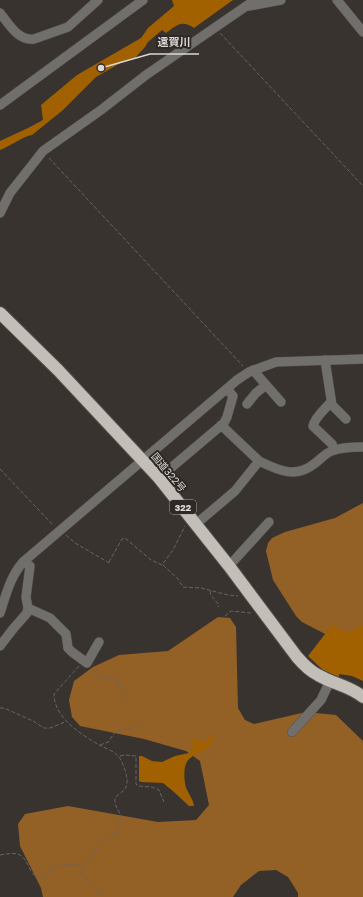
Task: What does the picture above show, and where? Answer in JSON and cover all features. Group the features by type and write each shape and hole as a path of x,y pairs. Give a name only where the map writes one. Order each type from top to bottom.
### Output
{"highway":[{"name":"国道322号","path":"0,313 58,370 159,478 194,521 306,667 330,681 348,687 363,697"}],"street":[{"path":"0,13 20,37 29,40 68,27 98,0"},
{"path":"0,106 143,0"},
{"path":"0,213 10,192 43,151 101,110 146,75 255,0"},
{"path":"246,7 281,0"},
{"path":"336,0 363,32"},
{"path":"0,613 10,582 16,571 24,562 62,533 143,460 227,389 251,371 276,362 363,359"},
{"path":"325,360 332,405 346,419"},
{"path":"251,371 281,402"},
{"path":"247,404 256,393 266,385"},
{"path":"159,478 221,425 227,417 233,396 227,389"},
{"path":"331,402 313,423 313,426 332,444 334,450"},
{"path":"221,425 259,461 286,473 299,472 313,466 334,450 363,447"},
{"path":"194,521 235,491 259,461"},
{"path":"229,566 270,522"},
{"path":"0,646 13,628 27,613 28,608 26,596 30,566 24,562"},
{"path":"28,608 50,618 66,634 68,648 85,662 99,642"},
{"path":"292,732 321,700 330,681"}],"path":[{"path":"215,28 363,186"},
{"path":"43,151 251,371"},
{"path":"0,469 62,533 75,543 111,564"},
{"path":"162,565 188,520 194,521"},
{"path":"109,562 122,539 125,538 151,560 162,565 178,579 182,587 201,588 234,596 244,595 248,592"},
{"path":"211,591 210,594 219,605 218,607"},
{"path":"225,616 231,611 264,613"},
{"path":"101,895 92,887 80,871 101,843 119,829 120,814 115,804 115,798 127,786 128,780 119,757 66,722 56,706 54,694 85,662 100,678 117,678 124,695 130,702"},
{"path":"0,708 4,708 33,721 44,728 50,728 66,722"},
{"path":"100,745 108,742 116,731 139,726 143,723 144,718"},
{"path":"119,757 125,755 136,756 136,784 138,786 152,787 159,790 162,794 164,802"},
{"path":"0,856 14,853 18,854 25,859 31,872 36,876 43,877 52,869 63,865 83,866"}],"shaded area":[{"path":"172,0 233,0 194,28 186,24 179,24 166,33 162,30 148,42 135,58 124,61 96,77 63,110 32,135 0,150 0,141 43,120 41,105 77,75 141,38 148,28 174,6"},
{"path":"363,503 363,648 329,636 302,622 296,616 273,580 266,551 268,543 272,538 285,532 335,518"},
{"path":"218,617 230,618 236,627 238,708 245,720 254,724 306,712 336,715 363,741 363,897 298,897 298,893 288,877 276,870 259,871 241,885 233,897 43,897 41,888 20,846 18,824 25,814 68,806 158,822 196,820 209,805 200,761 186,751 144,739 80,726 72,717 69,700 74,681 93,667 119,655 168,651"},
{"path":"332,625 344,632 353,632 357,627 363,626 363,681 352,676 339,674 339,677 323,670 308,656"},
{"path":"211,736 214,736 209,746 188,760 185,766 184,775 186,786 194,806 189,806 163,783 139,781 139,756 152,761 162,762 175,756 189,753 194,746 192,741 193,739 204,741"}],"place":[{"name":"遠賀川","path":"101,68"}]}
